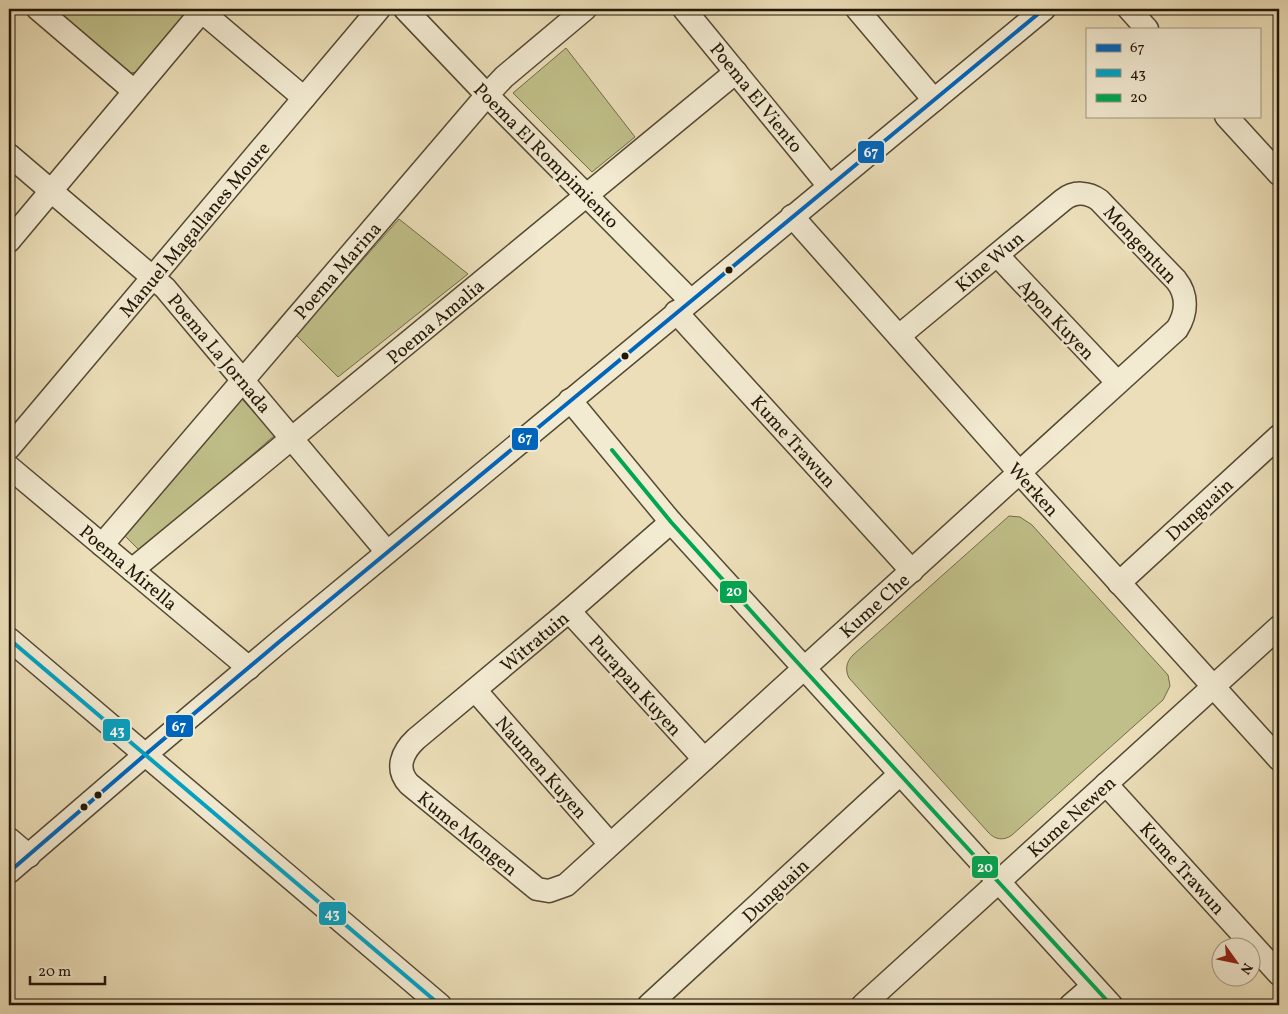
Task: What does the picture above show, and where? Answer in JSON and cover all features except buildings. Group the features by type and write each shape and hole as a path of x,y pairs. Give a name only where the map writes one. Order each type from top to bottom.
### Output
{"street":[{"path":"38,9 134,91"},
{"name":"Manuel Magallanes Moure","path":"9,448 379,9"},
{"name":"Poema El Rompimiento","path":"405,9 587,196 683,306"},
{"name":"Poema Marina","path":"102,545 487,95 504,77 585,9"},
{"name":"Poema El Viento","path":"684,9 829,186"},
{"path":"857,9 934,100"},
{"path":"9,872 146,754 387,552 1044,9"},
{"path":"1129,9 1146,28"},
{"path":"9,241 200,10 304,98"},
{"name":"Poema Amalia","path":"132,570 736,72"},
{"path":"1228,118 1279,174"},
{"name":"Poema La Jornada","path":"9,155 165,288 387,552"},
{"name":"Kine Wun","path":"899,336 1066,197 1082,194"},
{"name":"Mongentun","path":"1082,194 1088,194 1099,200 1176,280 1184,294 1185,306"},
{"name":"Werken","path":"792,216 1119,583 1279,759"},
{"name":"Apon Kuyen","path":"997,255 1117,382"},
{"name":"Kume Trawun","path":"683,306 912,571"},
{"name":"Kume Che","path":"548,891 566,885 1177,329 1185,306"},
{"path":"570,400 671,522 1111,1005"},
{"name":"Dunguain","path":"1119,583 1279,436"},
{"name":"Poema Mirella","path":"9,467 249,668"},
{"name":"Witratuin","path":"401,763 404,753 412,743 671,522"},
{"name":"Purapan Kuyen","path":"569,611 704,759"},
{"name":"Kume Newen","path":"863,1005 1279,626"},
{"path":"9,638 440,1005"},
{"name":"Naumen Kuyen","path":"475,690 610,844"},
{"name":"Kume Mongen","path":"401,763 402,774 409,784 532,885 548,891"},
{"name":"Dunguain","path":"650,1005 900,774"},
{"name":"Kume Trawun","path":"1106,784 1279,974"},
{"path":"9,839 29,856"},
{"path":"1072,1005 1093,986"}],"shaded area":[{"path":"46,9 185,9 186,13 137,72 125,74"},
{"path":"566,48 635,137 592,172 513,93"},
{"path":"399,219 468,274 338,377 296,335"},
{"path":"240,397 275,435 141,552 121,532"},
{"path":"1009,516 1020,517 1032,525 1168,675 1170,686 1163,700 1012,835 1000,839 988,832 849,678 847,669 849,660 853,655"}],"transit line":[{"name":"67","path":"9,872 279,642 1044,9"},
{"name":"20","path":"612,450 671,522 1111,1005"},
{"name":"43","path":"9,639 440,1005"}]}
